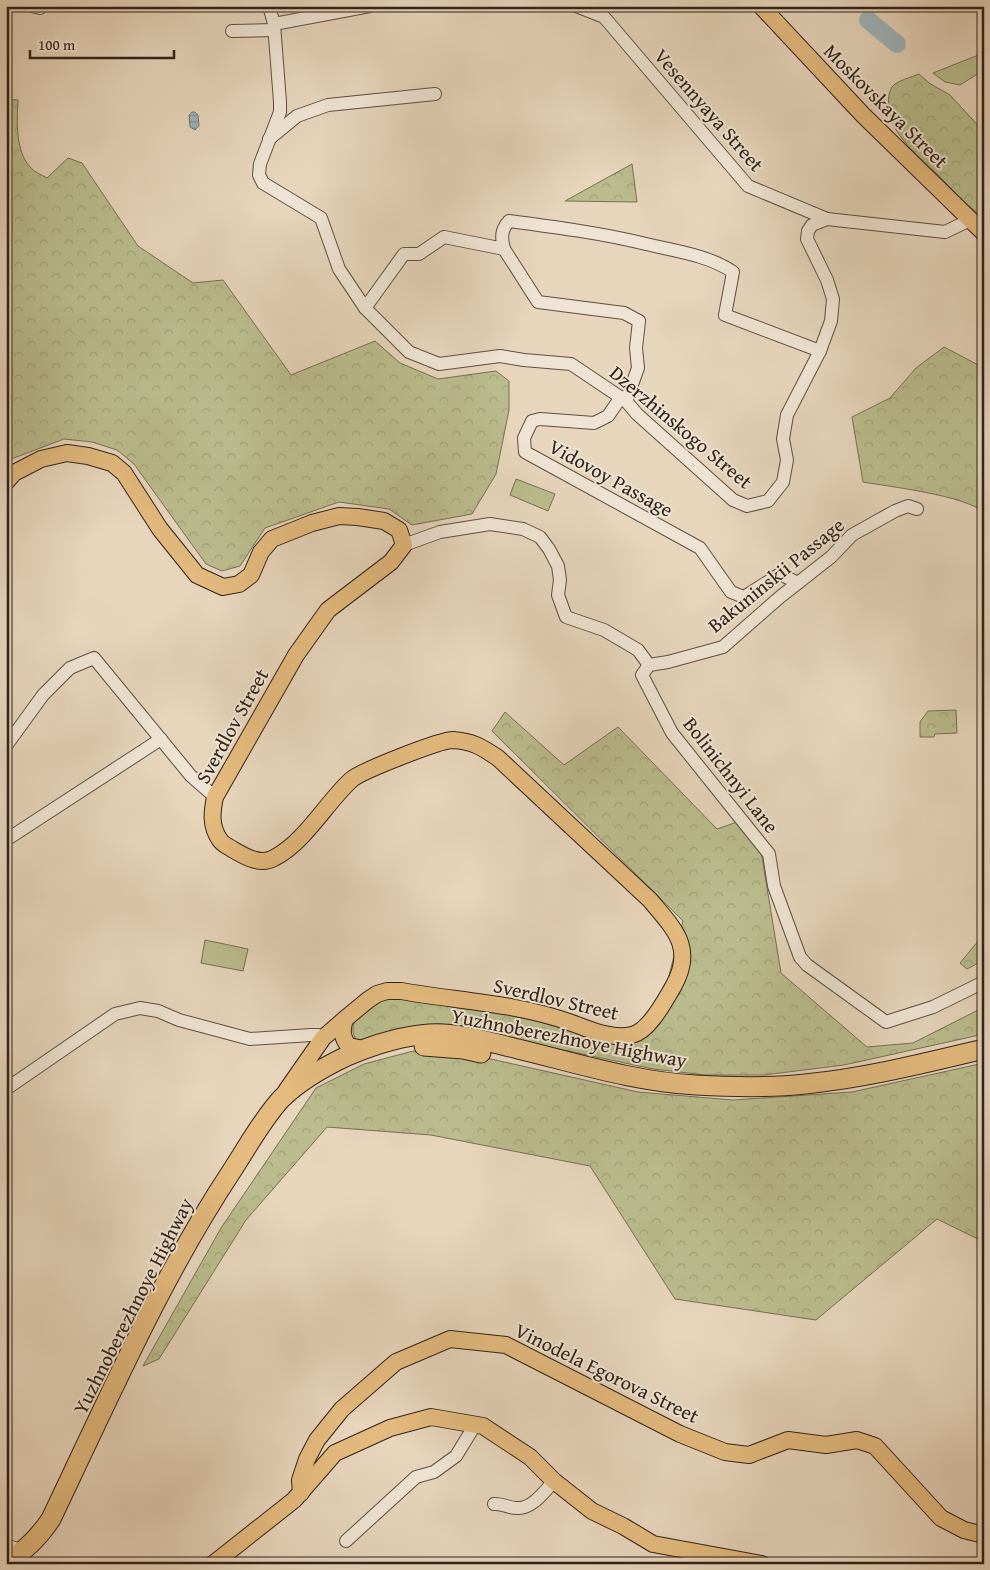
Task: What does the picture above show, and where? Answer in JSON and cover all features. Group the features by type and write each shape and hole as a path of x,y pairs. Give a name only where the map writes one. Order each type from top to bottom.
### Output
{"highway":[{"name":"Yuzhnoberezhnoye Highway","path":"6,1562 39,1537 51,1519 127,1360 179,1258 209,1206 262,1126 291,1090 363,1049 402,1038 431,1034 456,1035 611,1072 666,1082 696,1086 745,1086 802,1084 842,1079 884,1072 984,1049"},
{"name":"Yuzhnoberezhnoye Highway","path":"16,1553 44,1545 55,1528 166,1298 213,1211 268,1131 296,1100 328,1070 368,1056 396,1049 422,1046 463,1049 666,1091 745,1095 842,1088 883,1081 984,1057"}],"main road":[{"name":"Moskovskaya Street","path":"762,6 863,115 980,229"},
{"path":"6,482 14,473 41,459 67,453 88,456 112,463 124,474 160,529 197,576 223,587 239,584 251,575 261,552 272,539 312,523 339,516 384,521 398,530 404,545"},
{"name":"Sverdlov Street","path":"282,1099 323,1038 377,994 386,991 401,991 517,1009 550,1016 592,1031 621,1037 633,1035 641,1031 659,1010 677,980 683,963 682,948 669,922 650,900 498,758 475,743 452,740 430,745 353,779 293,846 273,859 262,861 248,858 220,842 214,828 212,814 216,797 296,655 328,610 391,562 404,545"},
{"path":"345,1019 342,1027 343,1039 349,1046 363,1049"},
{"path":"323,1038 328,1070"},
{"name":"Vinodela Egorova Street","path":"301,1493 300,1480 307,1459 317,1440 342,1409 396,1362 450,1339 506,1345 680,1434 725,1452 749,1455 788,1440 826,1445 858,1440 875,1446 941,1518 964,1530 984,1535"},
{"path":"213,1564 301,1493 336,1453 390,1428 431,1417 483,1426 530,1457 554,1482 592,1511 624,1526 653,1544 762,1564"}],"street":[{"name":"Dzerzhinskogo Street","path":"269,6 274,27 280,112 260,164 259,175 263,184 321,218 338,269 365,308 409,352 439,364 500,356 571,364 624,399 637,414 733,500 747,506 768,501 783,482 787,460 783,439 787,415 820,351 831,321 833,299 827,280 807,239 808,231 812,225 828,219"},
{"path":"232,32 274,27 370,6"},
{"name":"Vesennyaya Street","path":"576,6 604,17 748,186 828,219"},
{"path":"270,139 297,116 328,105 435,94"},
{"path":"828,219 945,232 980,229"},
{"path":"624,399 638,368 636,348 639,321 624,313 538,302 504,249 501,238 503,228 509,220 557,226 633,240 724,265 733,272 725,315 820,351"},
{"path":"365,308 404,254 419,254 444,237 504,249"},
{"name":"Vidovoy Passage","path":"624,399 608,416 594,423 540,419 532,421 524,438 525,452 700,548 731,592 744,597 780,574 798,583"},
{"name":"Bakuninskii Passage","path":"649,665 668,662 722,647 831,557 852,535 895,510 908,506 917,509"},
{"path":"404,545 440,532 490,524 524,530 540,537 558,566 560,580 558,595 566,617 604,630 638,650 649,665"},
{"path":"6,746 43,695 70,668 94,658 191,776 216,797"},
{"name":"Bolinichnyi Lane","path":"649,665 642,675 672,733 769,854 774,886 800,957 807,965 886,1022 933,1007 984,982"},
{"path":"6,840 161,739"},
{"path":"6,1089 115,1014 140,1008 158,1011 179,1020 250,1039 318,1035 323,1038"},
{"path":"346,1541 416,1477 434,1472 456,1456 475,1425"},
{"path":"494,1504 502,1504 518,1509 530,1506 554,1482"}],"green space":[{"path":"981,54 984,58 984,70 960,85 945,82 933,73"},
{"path":"919,74 929,83 950,95 984,132 984,217 966,203 915,153 895,128 889,108 889,97 892,87 904,79"},
{"path":"6,99 18,100 17,126 19,144 25,160 32,169 47,178 68,158 82,163 138,246 193,283 223,280 291,375 375,341 400,363 438,379 496,371 509,381 509,410 496,474 472,514 412,525 389,509 339,502 265,528 240,566 222,571 206,564 134,464 117,450 92,442 64,439 6,461"},
{"path":"632,164 637,202 565,201"},
{"path":"944,347 984,368 984,512 974,506 944,496 863,482 852,417 890,398 916,368"},
{"path":"516,479 555,494 548,511 510,495"},
{"path":"956,710 957,733 935,734 934,737 920,737 920,722 928,711"},
{"path":"505,712 564,765 618,727 717,829 737,822 761,851 781,973 867,1047 913,1043 984,1007 984,1034 844,1065 764,1075 705,1075 653,1069 441,1024 422,1025 357,1041 353,1033 356,1020 366,1009 386,996 540,1017 587,1034 656,1026 683,921 492,731"},
{"path":"984,934 984,960 967,969 960,963"},
{"path":"205,940 248,949 243,971 201,963"},
{"path":"413,1051 473,1055 638,1092 733,1100 852,1092 984,1063 984,1242 937,1219 816,1320 675,1299 590,1166 431,1135 327,1127 246,1220 159,1359 143,1366 221,1228 316,1088 364,1064"}],"water":[{"path":"192,112 198,115 199,126 195,130 190,127 189,115"}],"waterway":[{"path":"868,20 897,44"}]}
